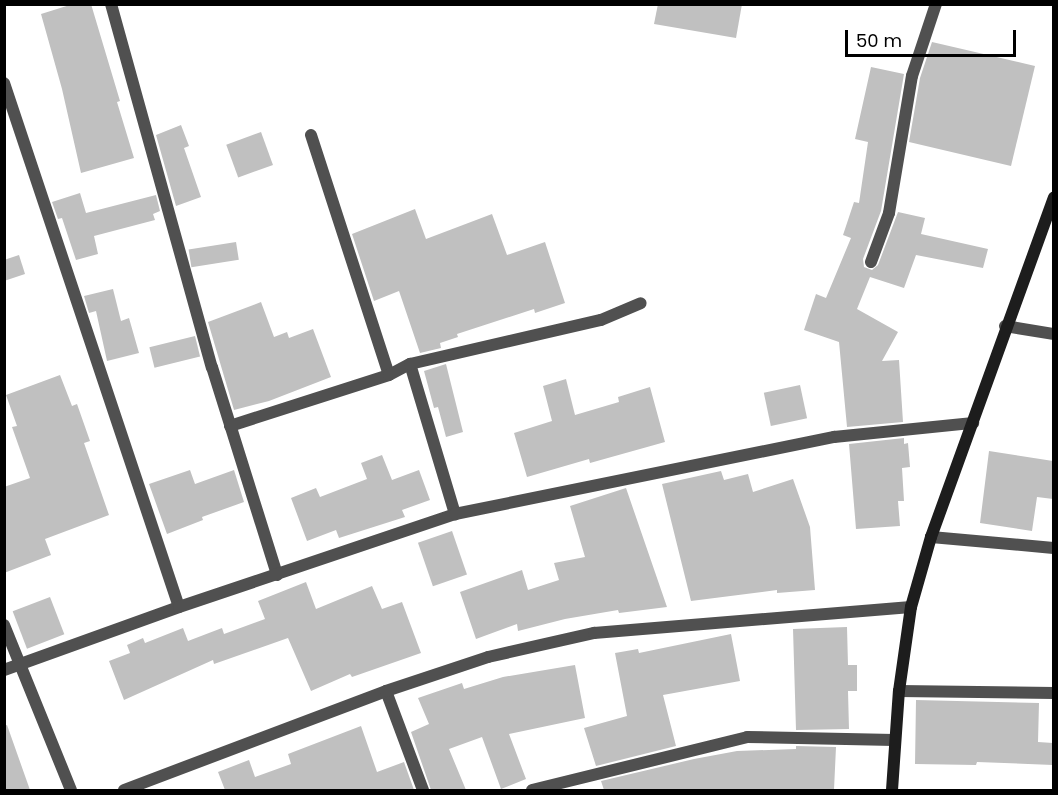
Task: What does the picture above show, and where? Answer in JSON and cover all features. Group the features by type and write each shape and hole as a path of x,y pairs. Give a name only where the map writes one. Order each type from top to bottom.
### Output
{"street":[{"path":"111,4 146,136 230,426 277,575"},
{"path":"871,262 889,213 912,76 936,4"},
{"path":"4,83 179,607"},
{"path":"311,135 389,375"},
{"path":"892,790 898,690 911,607 931,537 973,423 1005,326 1053,198"},
{"path":"230,426 389,375 410,364 601,320 641,303"},
{"path":"1005,326 1053,334"},
{"path":"410,364 455,514"},
{"path":"4,670 179,607 455,514 834,436 973,423"},
{"path":"931,537 1053,548"},
{"path":"124,790 386,691 488,657 594,633 911,607"},
{"path":"4,624 71,790"},
{"path":"898,690 1053,693"},
{"path":"386,691 423,790"},
{"path":"532,790 747,737 894,740"}],"building":[{"path":"73,4 91,4 120,101 117,102 134,158 81,173 62,89 41,14"},
{"path":"658,4 742,4 736,38 654,24"},
{"path":"932,42 1035,66 1011,166 909,142 920,78"},
{"path":"871,67 904,74 881,211 863,259 864,267 872,270 878,265 898,212 925,218 921,234 988,249 983,268 916,255 904,288 870,277 857,309 898,332 882,361 899,360 903,422 847,427 839,342 804,330 816,294 826,298 851,238 843,235 854,202 859,203 868,142 855,139"},
{"path":"181,125 189,146 184,148 201,197 176,206 156,135"},
{"path":"261,132 273,165 238,178 226,145"},
{"path":"80,193 86,213 156,195 160,211 153,214 155,220 94,236 98,254 76,260 62,218 58,219 52,202"},
{"path":"415,209 426,239 492,214 507,255 545,242 565,303 535,313 534,309 457,334 458,337 440,343 441,348 420,353 399,291 374,301 352,234"},
{"path":"236,242 239,260 191,267 189,250"},
{"path":"19,255 25,274 4,281 4,260"},
{"path":"113,289 121,321 129,318 139,353 107,361 96,311 89,313 84,296"},
{"path":"261,302 274,337 287,332 289,338 313,329 331,377 269,401 234,410 208,322"},
{"path":"195,336 200,356 154,368 149,347"},
{"path":"446,364 463,432 446,437 438,407 434,408 424,371"},
{"path":"60,375 72,406 77,404 90,441 84,443 109,515 45,539 51,555 4,573 4,487 30,478 12,427 17,426 6,395"},
{"path":"566,379 575,415 619,402 618,397 650,387 665,442 590,463 589,459 527,477 514,433 552,421 543,386"},
{"path":"800,385 807,418 771,426 764,393"},
{"path":"904,438 904,444 908,443 910,467 902,468 904,501 898,501 900,526 856,529 849,444"},
{"path":"989,451 1053,461 1053,499 1037,497 1032,531 980,523"},
{"path":"382,455 392,480 419,470 430,500 402,510 405,517 339,538 336,530 307,541 291,498 316,488 320,497 367,479 361,463"},
{"path":"190,470 195,484 234,470 244,502 202,517 203,520 167,534 149,484"},
{"path":"721,471 724,480 748,474 753,492 793,479 810,527 815,590 777,593 777,590 691,601 662,484"},
{"path":"626,488 667,607 619,613 618,610 565,619 518,631 517,624 476,639 460,592 522,570 528,590 559,580 554,563 585,557 570,506"},
{"path":"452,531 467,574 433,586 418,543"},
{"path":"306,582 316,609 372,586 382,609 402,602 421,653 352,677 350,674 311,691 288,638 214,664 213,660 124,700 109,661 130,653 127,645 143,638 145,643 183,628 188,641 222,628 224,634 265,619 258,601"},
{"path":"50,597 64,634 27,649 13,611"},
{"path":"847,627 848,665 857,665 857,691 848,691 849,729 796,730 793,629"},
{"path":"731,634 740,681 663,695 676,746 596,766 584,728 627,716 615,653 638,649 639,653"},
{"path":"575,665 585,718 509,734 526,779 501,789 482,737 449,749 466,790 431,790 411,732 429,724 418,698 462,683 464,689 503,677"},
{"path":"916,700 1039,703 1038,742 1053,743 1053,765 977,762 976,765 915,764"},
{"path":"7,725 30,790 4,790 4,726"},
{"path":"361,726 377,772 404,762 414,790 225,790 218,772 249,760 255,777 291,764 288,754"},
{"path":"796,746 836,747 834,790 604,790 601,781 737,751 796,749"}]}
